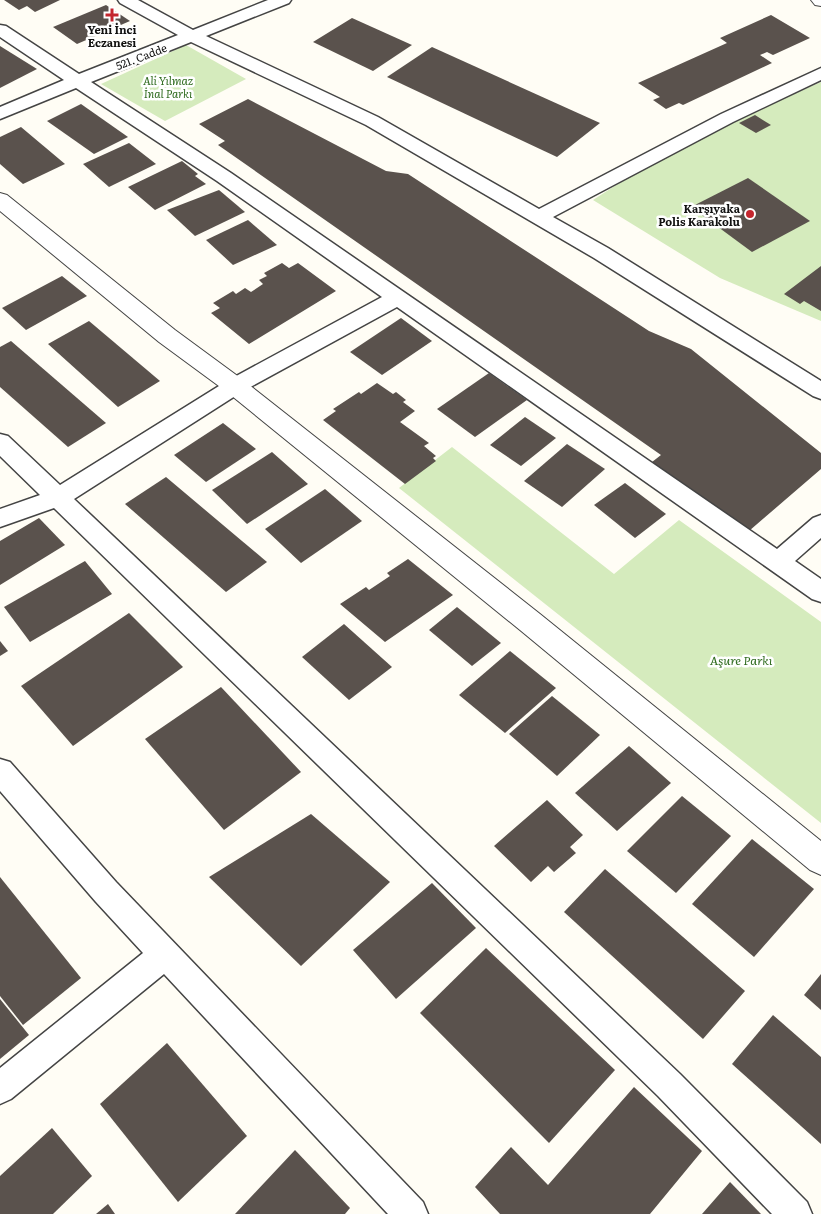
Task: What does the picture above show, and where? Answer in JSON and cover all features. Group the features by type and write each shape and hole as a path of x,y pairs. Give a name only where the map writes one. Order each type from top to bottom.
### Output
{"street":[{"path":"126,0 192,36 372,122 539,217 821,391"},
{"name":"521. Cadde","path":"0,114 79,80 283,0"},
{"path":"0,30 79,80 224,177 821,592"},
{"path":"539,217 727,118 821,73"},
{"path":"0,200 167,336 235,386 530,622 821,860"},
{"path":"0,518 58,498 235,386 397,298"},
{"path":"0,442 670,1085 796,1214"},
{"path":"778,562 821,524"},
{"path":"0,771 106,892 410,1213"},
{"path":"0,1088 165,954"}],"green space":[{"name":"Ali Yılmaz İnal Parkı","path":"186,45 246,79 165,121 101,84"},
{"path":"821,82 821,321 720,278 593,200 647,165 744,116"},
{"name":"Aşure Parkı","path":"452,447 614,574 679,520 821,622 821,823 399,488"}],"building":[{"path":"4,0 60,0 35,12 27,6 19,10"},
{"path":"106,5 130,21 77,44 53,27"},
{"path":"771,15 810,38 773,55 767,52 760,55 772,63 683,105 679,103 666,109 653,100 660,97 638,83 727,43 720,38"},
{"path":"352,18 412,45 373,71 313,42"},
{"path":"0,46 37,69 0,88"},
{"path":"432,47 600,123 557,157 387,77"},
{"path":"248,99 386,171 408,174 649,331 691,349 821,453 821,469 749,531 652,462 661,455 218,145 225,141 199,124"},
{"path":"81,104 128,137 94,154 47,121"},
{"path":"755,115 771,125 756,133 739,123"},
{"path":"21,127 65,164 23,184 0,164 0,137"},
{"path":"129,143 156,164 109,187 83,164"},
{"path":"182,161 198,174 195,176 206,184 155,210 128,187"},
{"name":"Karşıyaka Polis Karakolu","path":"748,178 810,221 752,252 691,207"},
{"path":"219,190 245,212 195,236 167,210"},
{"path":"248,220 277,245 233,265 206,240"},
{"path":"282,263 289,268 298,263 336,291 249,344 211,313 220,308 213,303 233,291 236,294 245,288 251,292 263,284 259,280 267,276 264,273"},
{"path":"821,266 821,311 804,301 800,304 784,294"},
{"path":"62,276 87,296 26,330 2,308"},
{"path":"401,318 432,341 382,375 350,352"},
{"path":"89,321 160,381 118,407 48,344"},
{"path":"11,341 106,423 68,447 0,387 0,347"},
{"path":"489,373 527,400 475,437 437,409"},
{"path":"377,383 393,394 396,392 406,400 403,402 415,411 400,422 429,443 424,446 436,456 433,458 436,461 405,484 323,420 336,411 333,409"},
{"path":"525,417 556,438 521,466 490,445"},
{"path":"223,423 256,449 206,482 174,455"},
{"path":"567,444 605,469 562,507 524,481"},
{"path":"272,452 308,484 247,524 212,490"},
{"path":"166,477 267,562 226,592 125,504"},
{"path":"625,483 666,514 635,538 594,505"},
{"path":"325,489 362,521 301,563 265,529"},
{"path":"39,518 65,545 0,585 0,541"},
{"path":"408,559 453,595 385,642 340,604 366,587 369,590 390,576 387,573"},
{"path":"85,561 112,594 30,642 4,607"},
{"path":"457,607 501,643 472,666 429,630"},
{"path":"129,613 183,667 73,746 21,686"},
{"path":"344,624 392,667 349,700 302,657"},
{"path":"0,641 8,651 0,656"},
{"path":"510,651 556,688 505,733 459,695"},
{"path":"221,687 301,772 224,830 145,739"},
{"path":"552,696 600,735 557,776 509,734"},
{"path":"629,746 671,783 617,831 575,793"},
{"path":"682,796 731,836 676,893 627,851"},
{"path":"547,800 583,835 570,847 576,853 554,872 548,866 531,882 494,846"},
{"path":"311,814 390,882 301,966 209,877"},
{"path":"752,839 814,889 754,957 692,904"},
{"path":"605,869 745,991 703,1039 564,912"},
{"path":"0,877 81,978 23,1025 0,996"},
{"path":"432,883 476,928 396,999 353,950"},
{"path":"486,948 615,1070 549,1143 420,1013"},
{"path":"821,974 821,1010 804,995"},
{"path":"0,999 29,1035 0,1059"},
{"path":"773,1015 821,1057 821,1144 732,1064"},
{"path":"167,1043 247,1136 178,1202 100,1104"},
{"path":"634,1087 702,1151 650,1214 500,1214 475,1187 511,1147 548,1185"},
{"path":"52,1128 92,1176 53,1214 0,1214 0,1176"},
{"path":"295,1150 350,1208 345,1214 235,1214"},
{"path":"730,1182 761,1214 702,1214"},
{"path":"108,1204 115,1214 96,1214"}],"place":[{"name":"Yeni İnci Eczanesi","path":"112,15"},
{"name":"Karşıyaka Polis Karakolu","path":"750,214"}]}
